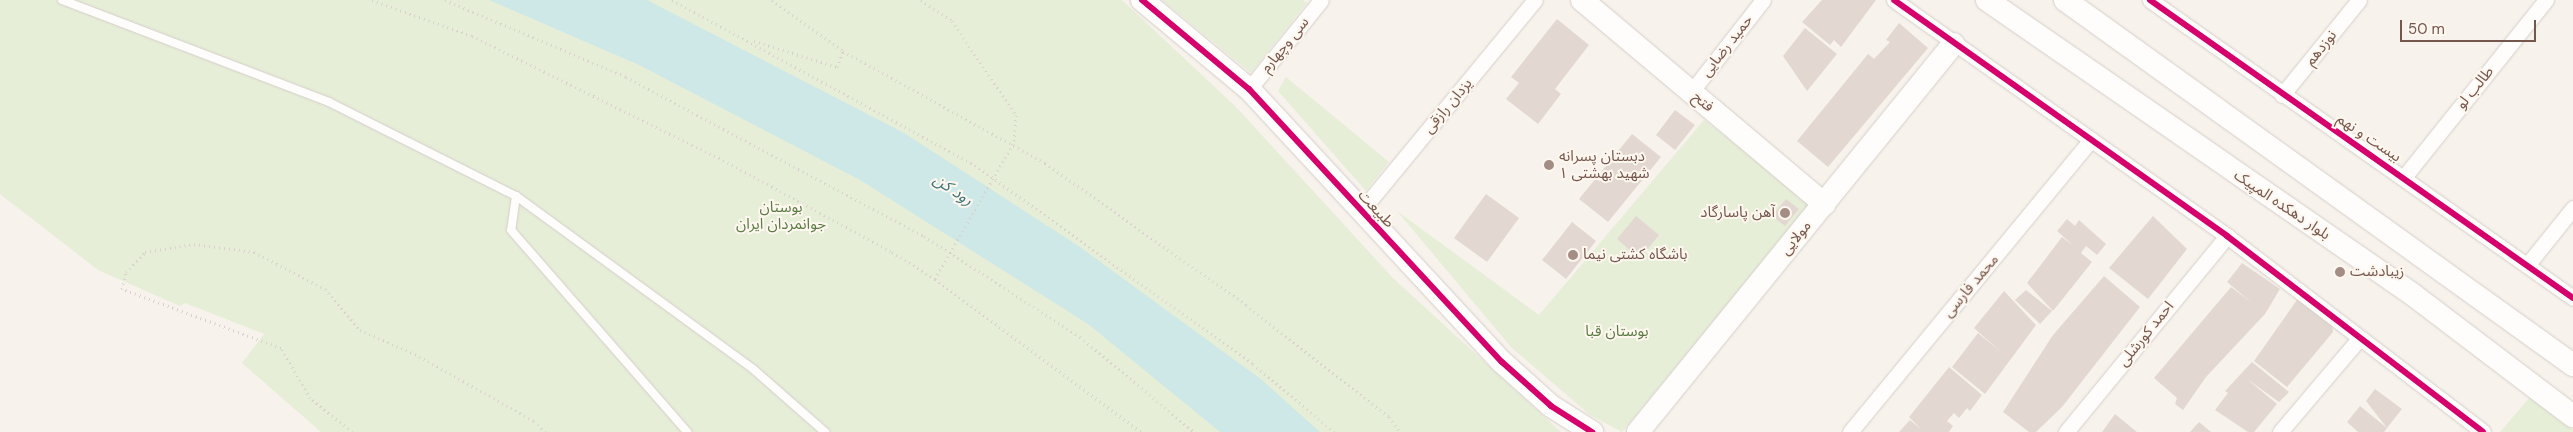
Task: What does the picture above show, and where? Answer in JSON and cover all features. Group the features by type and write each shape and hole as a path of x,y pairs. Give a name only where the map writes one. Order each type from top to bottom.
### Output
{"street":[{"name":"طبیعت","path":"1142,0 1249,89 1502,362 1551,406 1592,432"},
{"name":"سی وچهارم","path":"1249,89 1320,0"},
{"name":"یزدان رازقی","path":"1361,211 1536,0"},
{"name":"فتح","path":"1582,0 1824,204"},
{"name":"حمید رضایی","path":"1692,92 1763,0"},
{"path":"1894,0 2227,236 2359,339 2484,431"},
{"name":"بلوار دهکده المپیک","path":"1987,0 2412,294 2573,416"},
{"path":"2065,0 2573,365"},
{"name":"نوزدهم","path":"2282,95 2360,0"},
{"name":"طالب لو","path":"2404,177 2546,0"},
{"name":"بیست و نهم","path":"2153,1 2282,95 2404,177 2573,298"},
{"name":"مولایی","path":"1638,432 1954,44"},
{"name":"محمد فارسی","path":"1850,432 2091,140"},
{"path":"2528,264 2573,208"},
{"name":"احمد کورشلی","path":"2066,432 2227,236"},
{"path":"2280,432 2359,339"}],"lane":[{"path":"62,0 329,102 516,196 753,369 824,432"},
{"path":"516,196 511,230 687,432"}],"path":[{"path":"372,0 472,36 723,160 935,278 1142,432"},
{"path":"445,0 626,77 924,236 1080,337 1194,432"},
{"path":"672,0 975,165 1253,364 1334,432"},
{"path":"772,0 843,50 949,112 1014,142 1246,305 1389,417 1400,432"},
{"path":"921,0 952,21 1016,115 1014,142 935,278"},
{"path":"748,40 837,66 843,50"},
{"path":"352,432 310,398 281,348 122,289 126,272 145,252 194,244 254,252 325,289 360,330 415,354 534,421 545,432"}],"green space":[{"name":"بوستان جوانمردان ایران","path":"0,0 1122,0 1236,107 1393,278 1561,432 321,432 242,363 264,334 185,303 180,306 98,270 0,194"},
{"path":"1162,0 1303,0 1307,3 1251,73"},
{"path":"1286,77 1389,162 1366,191 1278,91"},
{"name":"بوستان قبا","path":"1704,120 1812,203 1622,432 1590,415 1511,347 1397,211 1539,315"},
{"path":"2530,397 2573,430 2573,432 2500,432"}],"water":[{"name":"رود کن","path":"489,0 647,0 904,133 1080,247 1262,380 1320,432 1220,432 1088,324 860,180 639,65"}],"building":[{"path":"1822,0 1876,0 1841,47 1834,40 1830,45 1802,22"},
{"path":"1557,19 1589,45 1555,89 1561,94 1538,124 1506,99 1519,83 1511,77"},
{"path":"1899,23 1928,48 1828,167 1797,141 1868,54 1874,59 1890,42 1886,40"},
{"path":"1805,28 1837,54 1807,91 1783,56"},
{"path":"1675,110 1695,125 1675,150 1656,135"},
{"path":"1632,134 1661,157 1608,222 1579,199"},
{"path":"1486,194 1519,218 1487,262 1454,238"},
{"name":"آهن پاسارگاد","path":"1786,199 1799,209 1785,226 1772,216"},
{"path":"1636,216 1659,235 1640,259 1617,239"},
{"path":"2153,216 2187,249 2148,299 2109,268"},
{"path":"2067,219 2075,226 2079,220 2106,244 2097,255 2086,246 2081,253 2092,262 2053,311 2027,283 2062,237 2074,246 2057,231"},
{"path":"1572,222 1596,241 1566,279 1542,260"},
{"path":"2242,263 2280,289 2265,314 2206,377 2183,410 2175,404 2177,398 2154,378 2231,287 2252,303 2227,282"},
{"path":"2104,276 2140,307 2062,407 2036,432 2029,432 2003,412 2053,335"},
{"path":"2026,290 2052,311 2040,324 2015,300"},
{"path":"2004,291 2036,325 1985,394 1952,367 1978,333 2001,352 1974,328"},
{"path":"2299,297 2331,321 2333,332 2287,387 2254,361"},
{"path":"2252,362 2289,392 2279,402 2247,379 2277,404 2254,432 2248,432 2215,410 2228,393 2225,391"},
{"path":"1949,367 1982,395 1970,411 1967,408 1959,418 1954,413 1947,421 1953,426 1949,432 1899,432 1910,420 1922,430 1909,417"},
{"path":"2375,389 2402,409 2387,428 2366,401"},
{"path":"2360,406 2387,428 2384,432 2358,432 2347,422"},
{"path":"2115,414 2137,432 2102,432"},
{"path":"2199,422 2211,432 2190,432"}],"cycle path":[{"path":"1142,0 1249,89 1502,362 1551,406 1592,432"},
{"path":"1894,0 2227,236 2483,432"},
{"path":"2150,0 2573,298"}],"place":[{"name":"دبستان پسرانه شهید بهشتی ۱","path":"1549,165"},
{"name":"آهن پاسارگاد","path":"1785,213"},
{"name":"باشگاه کشتی نیما","path":"1573,255"},
{"name":"زیبادشت","path":"2340,272"}]}
